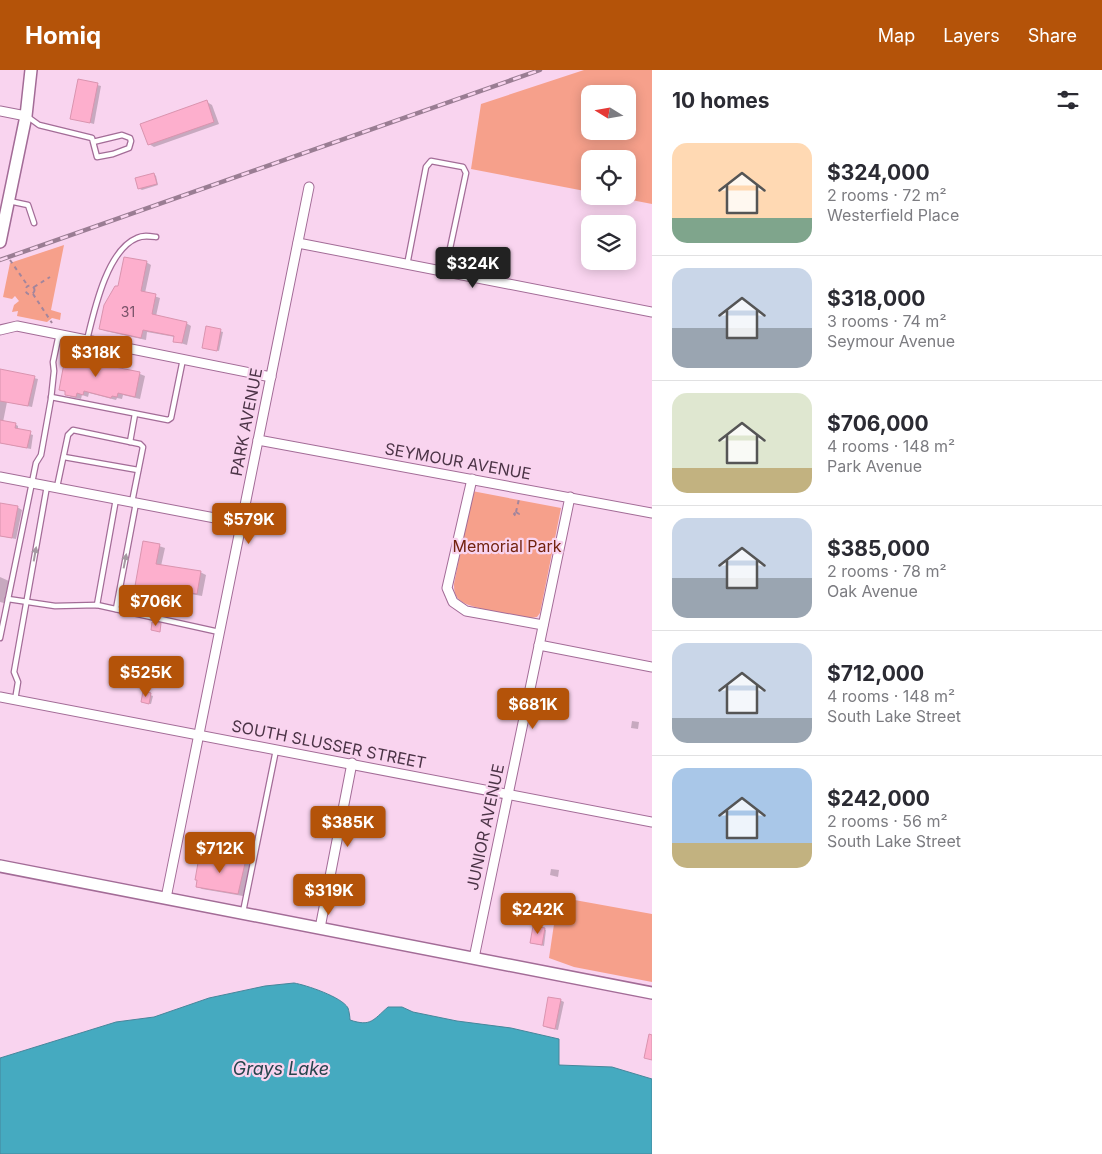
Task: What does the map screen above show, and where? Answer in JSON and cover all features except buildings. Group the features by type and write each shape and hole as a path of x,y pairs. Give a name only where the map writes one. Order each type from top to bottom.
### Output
{"street":[{"path":"0,242 6,194 26,116 31,70"},
{"path":"0,111 26,116"},
{"name":"PARK AVENUE","path":"166,898 309,187"},
{"path":"298,243 652,312"},
{"path":"0,330 17,326 271,377"},
{"name":"SEYMOUR AVENUE","path":"258,440 652,513"},
{"path":"0,477 241,524"},
{"path":"472,479 447,588 453,602 466,611 543,625"},
{"name":"JUNIOR AVENUE","path":"474,958 570,497"},
{"path":"539,645 652,667"},
{"name":"SOUTH SLUSSER STREET","path":"0,697 652,822"},
{"path":"320,928 352,763"},
{"path":"0,866 652,993"}],"lane":[{"path":"26,116 40,125 92,138 93,142 97,157 124,151 129,148 131,141 130,138 122,135 93,142"},
{"path":"407,264 426,167 432,161 463,167 466,173 445,272"},
{"path":"6,194 28,205 34,223"},
{"path":"87,340 102,287 121,249 136,238 144,236 156,237"},
{"path":"0,638 36,463 42,456 51,397 54,371 53,362 59,334"},
{"path":"51,397 168,420 171,418 183,359"},
{"path":"130,442 135,414"},
{"path":"57,488 68,435 73,430 140,444 143,447 116,609"},
{"path":"64,456 138,470"},
{"path":"15,700 18,682 14,672 47,486"},
{"path":"97,605 116,499"},
{"path":"8,599 55,606 97,605 219,632"},
{"path":"243,913 277,750"}],"path":[{"path":"10,260 28,286 34,288"},
{"path":"50,277 34,288 33,294 52,324"},
{"path":"28,286 26,293 33,294"},
{"path":"516,512 519,499"}],"green space":[{"path":"584,70 652,70 652,204 636,201 636,150 581,150 581,190 471,169 481,104"},
{"path":"64,245 51,310 61,313 60,320 52,318 47,322 17,316 18,311 12,312 14,305 19,301 15,296 12,299 3,297 10,263"},
{"name":"Memorial Park","path":"472,491 561,508 540,613 537,617 531,618 474,607 461,601 456,596 454,584"},
{"path":"558,897 652,914 652,982 574,967 549,958"}],"water":[{"name":"Grays Lake","path":"294,983 315,989 339,1000 348,1008 350,1020 357,1022 371,1021 388,1007 402,1007 413,1012 457,1021 511,1028 559,1039 559,1065 612,1067 652,1079 652,1154 0,1154 0,1058 116,1022 154,1017 209,998 265,986"}],"railway":[{"path":"0,260 540,70"}]}
